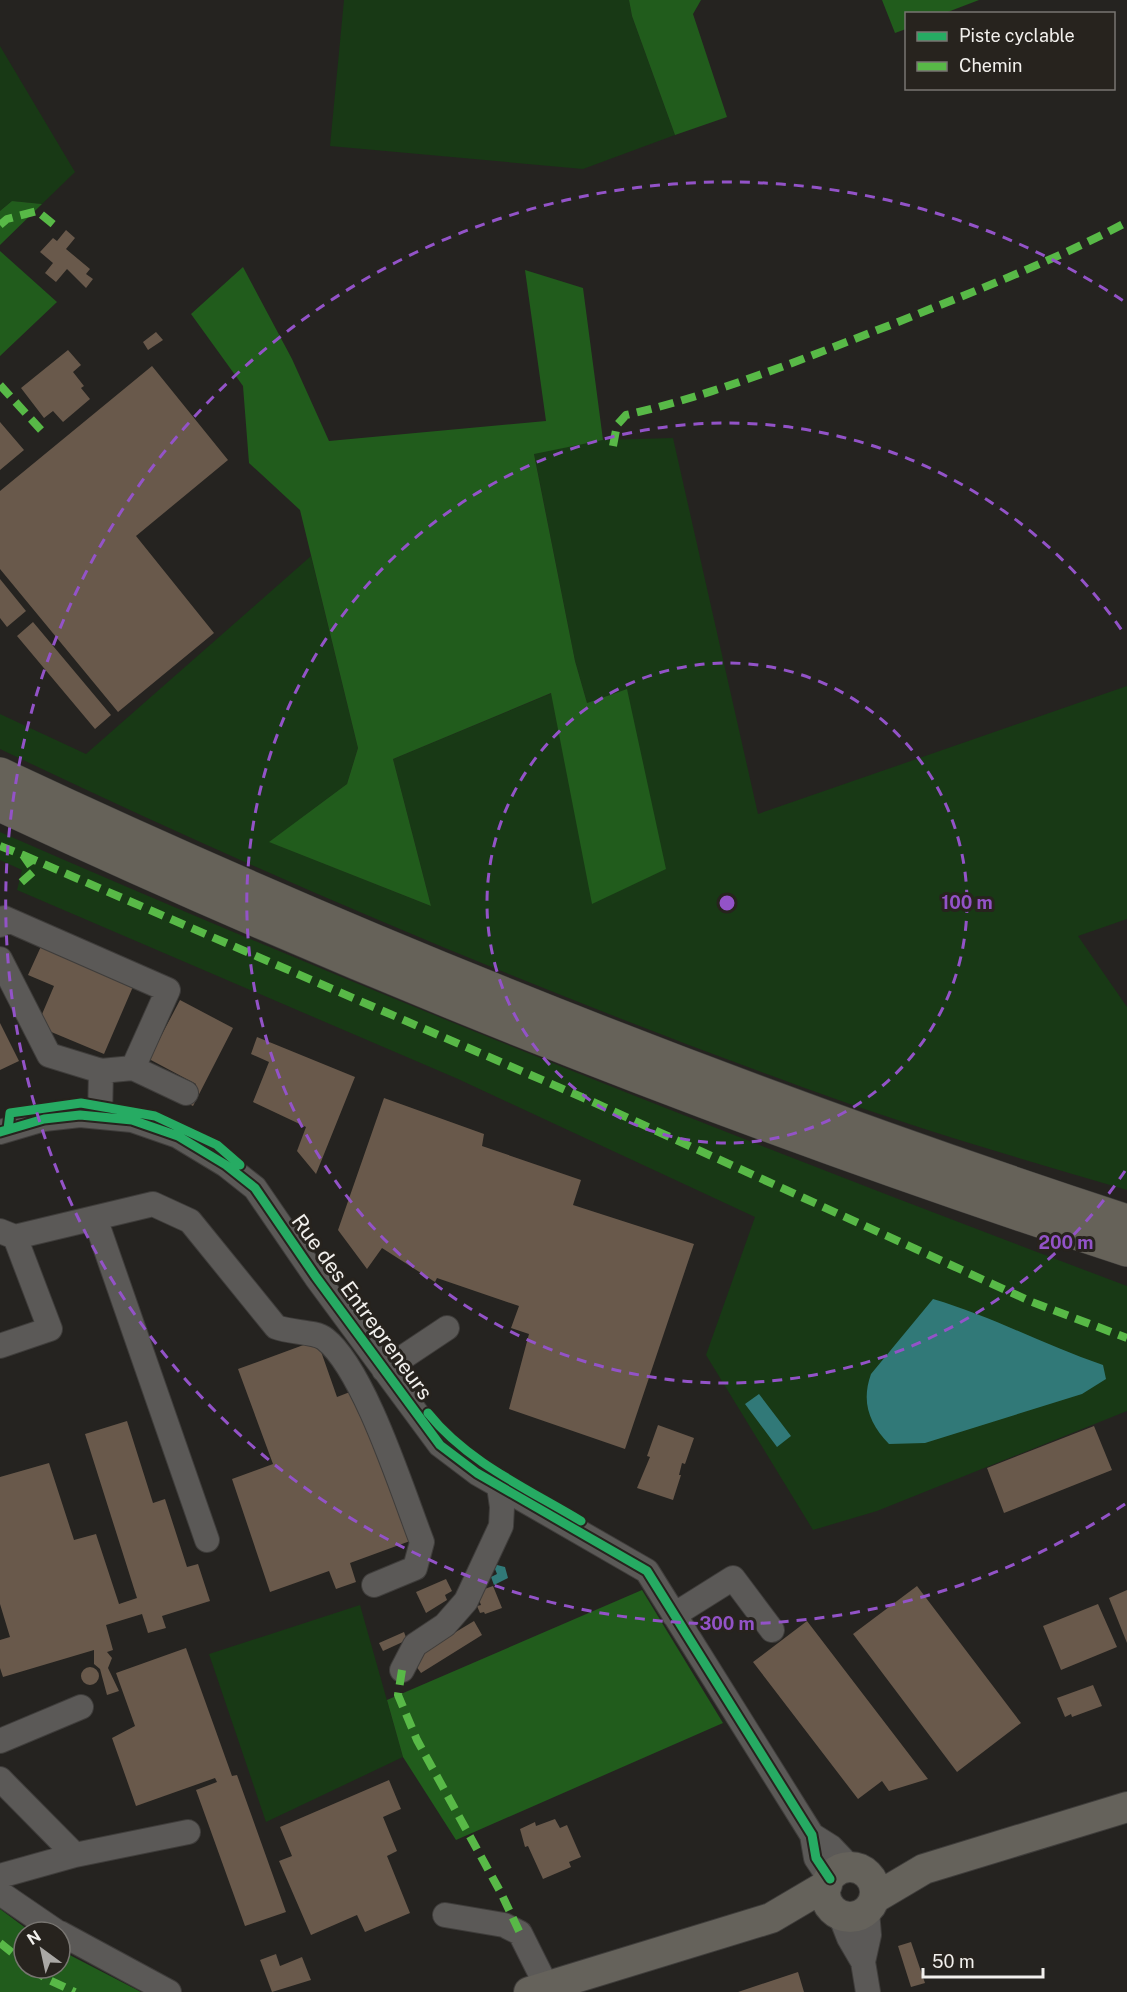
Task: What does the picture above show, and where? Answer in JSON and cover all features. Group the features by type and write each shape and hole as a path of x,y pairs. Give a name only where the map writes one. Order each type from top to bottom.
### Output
{"highway":[{"path":"0,774 243,885 519,1000 764,1094 1127,1221"},
{"path":"0,805 208,899 474,1012 747,1117 1127,1250"},
{"path":"1071,1232 1075,1249 1127,1269"}],"main road":[{"path":"538,1989 1127,1807"}],"street":[{"path":"0,925 4,918 168,990 133,1068"},
{"path":"0,959 49,1055 101,1071 133,1068 186,1093"},
{"path":"100,1117 101,1071"},
{"name":"Rue des Entrepreneurs","path":"0,1132 44,1119 80,1115 132,1120 178,1136 226,1165 255,1188 440,1445 499,1486 647,1571 813,1835 831,1847 849,1892"},
{"path":"0,1346 50,1329 7,1234 95,1218 153,1204 190,1221 276,1327 291,1333 311,1333 323,1337 337,1350 363,1391 422,1542 415,1568 374,1585"},
{"path":"95,1218 207,1540"},
{"path":"384,1370 447,1328"},
{"path":"402,1670 415,1645 445,1625 466,1601 501,1526 502,1507 499,1486"},
{"path":"674,1615 733,1578 772,1630"},
{"path":"0,1741 81,1707"},
{"path":"0,1779 75,1855"},
{"path":"0,1876 75,1855 188,1832"},
{"path":"849,1892 849,1938 863,1962 868,1992"},
{"path":"0,1893 40,1920"},
{"path":"445,1915 504,1925 520,1934 538,1989"},
{"path":"72,1940 169,1992"}],"green space":[{"path":"344,0 629,0 632,16 675,135 583,169 330,146"},
{"path":"629,0 701,0 693,14 727,117 675,135 632,16"},
{"path":"882,0 979,0 948,12 905,12 905,29 895,33"},
{"path":"0,46 75,172 42,204 12,201 0,211"},
{"path":"12,201 42,204 0,245 0,211"},
{"path":"0,251 57,302 0,356"},
{"path":"243,267 292,359 329,441 546,421 525,270 583,288 603,440 534,454 575,661 587,703 627,689 666,869 592,904 551,693 393,759 431,906 269,842 347,784 358,748 300,510 249,463 243,386 191,314"},
{"path":"673,438 758,814 1127,686 1127,919 1078,936 1127,1007 1127,1190 882,1115 599,1010 297,885 0,749 0,714 86,754 311,556 358,748 347,784 270,842 431,906 393,759 552,693 593,904 627,689 587,703 575,661 534,453 603,440"},
{"path":"0,832 279,951 560,1066 843,1178 1127,1286 1127,1411 877,1511 813,1530 706,1355 755,1217 458,1079 17,890 22,870 0,860"},
{"path":"642,1590 723,1723 456,1840 403,1757 387,1700"},
{"path":"360,1605 403,1757 266,1822 209,1654"},
{"path":"0,1909 15,1920 12,1920 12,1980 72,1980 72,1956 141,1992 0,1992"}],"water":[{"path":"933,1299 1103,1365 1106,1379 1082,1394 925,1443 889,1444 876,1428 869,1412 867,1394 871,1374"},
{"path":"759,1394 791,1436 777,1447 745,1404"},
{"path":"493,1564 505,1567 508,1578 494,1585 491,1577 497,1574"}],"building":[{"path":"66,230 75,238 66,249 90,269 86,274 93,279 86,288 67,269 56,282 45,273 53,263 40,252 53,238 57,241"},
{"path":"156,332 163,340 148,350 143,342"},
{"path":"68,350 81,365 73,372 84,386 81,388 90,399 63,422 53,411 44,418 21,388"},
{"path":"152,366 228,460 136,536 214,633 118,712 0,569 0,491"},
{"path":"0,422 24,450 0,470"},
{"path":"0,579 26,611 7,627 0,618"},
{"path":"33,622 111,715 95,729 17,636"},
{"path":"43,942 135,982 104,1054 37,1026 54,986 28,975"},
{"path":"180,1000 233,1028 193,1106 187,1103 196,1084 149,1059"},
{"path":"0,1023 19,1061 0,1070"},
{"path":"257,1037 355,1077 316,1174 297,1151 306,1127 253,1102 269,1062 251,1054"},
{"path":"384,1098 484,1134 482,1146 581,1180 573,1205 694,1244 625,1449 509,1409 529,1334 511,1328 519,1306 437,1278 435,1282 382,1248 367,1269 338,1230"},
{"path":"317,1340 337,1397 355,1390 410,1541 350,1563 356,1582 336,1589 329,1571 270,1592 232,1479 273,1464 238,1369"},
{"path":"127,1421 153,1503 165,1499 187,1567 198,1564 210,1601 162,1616 166,1628 148,1633 142,1614 106,1625 113,1650 107,1652 112,1658 108,1668 119,1691 107,1695 100,1669 94,1664 94,1650 3,1677 0,1668 0,1640 10,1637 0,1604 0,1477 49,1463 74,1540 96,1534 119,1604 137,1598 85,1434"},
{"path":"658,1425 694,1438 685,1464 682,1463 679,1475 681,1475 673,1500 637,1488 650,1457 647,1456"},
{"path":"1094,1426 1112,1470 1004,1513 987,1468"},
{"path":"446,1579 452,1591 445,1595 447,1600 426,1613 416,1592"},
{"path":"493,1586 502,1608 485,1614 480,1613 477,1606 481,1605 476,1592"},
{"path":"917,1586 1021,1723 957,1772 853,1634"},
{"path":"1127,1590 1127,1643 1109,1598"},
{"path":"1098,1604 1117,1647 1061,1670 1043,1626"},
{"path":"474,1621 482,1635 421,1673 411,1659"},
{"path":"807,1621 928,1779 889,1791 882,1781 858,1799 753,1662"},
{"path":"404,1632 407,1640 383,1651 379,1643"},
{"path":"186,1648 232,1776 237,1775 286,1912 245,1926 196,1790 217,1782 215,1778 136,1806 112,1738 135,1726 116,1673"},
{"path":"90,1667 96,1670 99,1676 96,1682 90,1685 84,1682 81,1676 84,1670"},
{"path":"1093,1685 1102,1706 1072,1717 1071,1714 1065,1717 1057,1698"},
{"path":"389,1780 401,1809 383,1817 397,1851 387,1856 410,1913 365,1932 357,1915 311,1935 279,1861 292,1856 280,1827"},
{"path":"555,1819 560,1828 567,1825 581,1857 569,1862 571,1867 543,1879 528,1846 525,1847 520,1829 535,1822 536,1826"},
{"path":"911,1942 925,1983 911,1987 898,1946"},
{"path":"276,1954 280,1966 302,1957 311,1980 272,1992 260,1960"},
{"path":"798,1972 804,1992 738,1992"}],"marked path":[{"path":"0,225 7,219 37,211 58,228"},
{"path":"613,446 617,425 626,415 694,397 827,350 1012,276 1127,222"},
{"path":"0,385 41,430"},
{"path":"0,846 23,855 34,871 17,886"},
{"path":"23,855 593,1102 1032,1302 1127,1338"},
{"path":"402,1670 398,1695 417,1740 501,1893 520,1933"},
{"path":"0,1943 12,1952"},
{"path":"49,1980 75,1992"}],"cycle path":[{"path":"8,1129 10,1113 81,1103 155,1116 217,1145 240,1165"},
{"path":"0,1132 44,1119 80,1115 132,1120 178,1136 226,1165 255,1188 316,1277 440,1445 477,1473 647,1571 812,1835 816,1858 830,1879"},
{"path":"428,1413 461,1446 480,1460 581,1521"}]}
